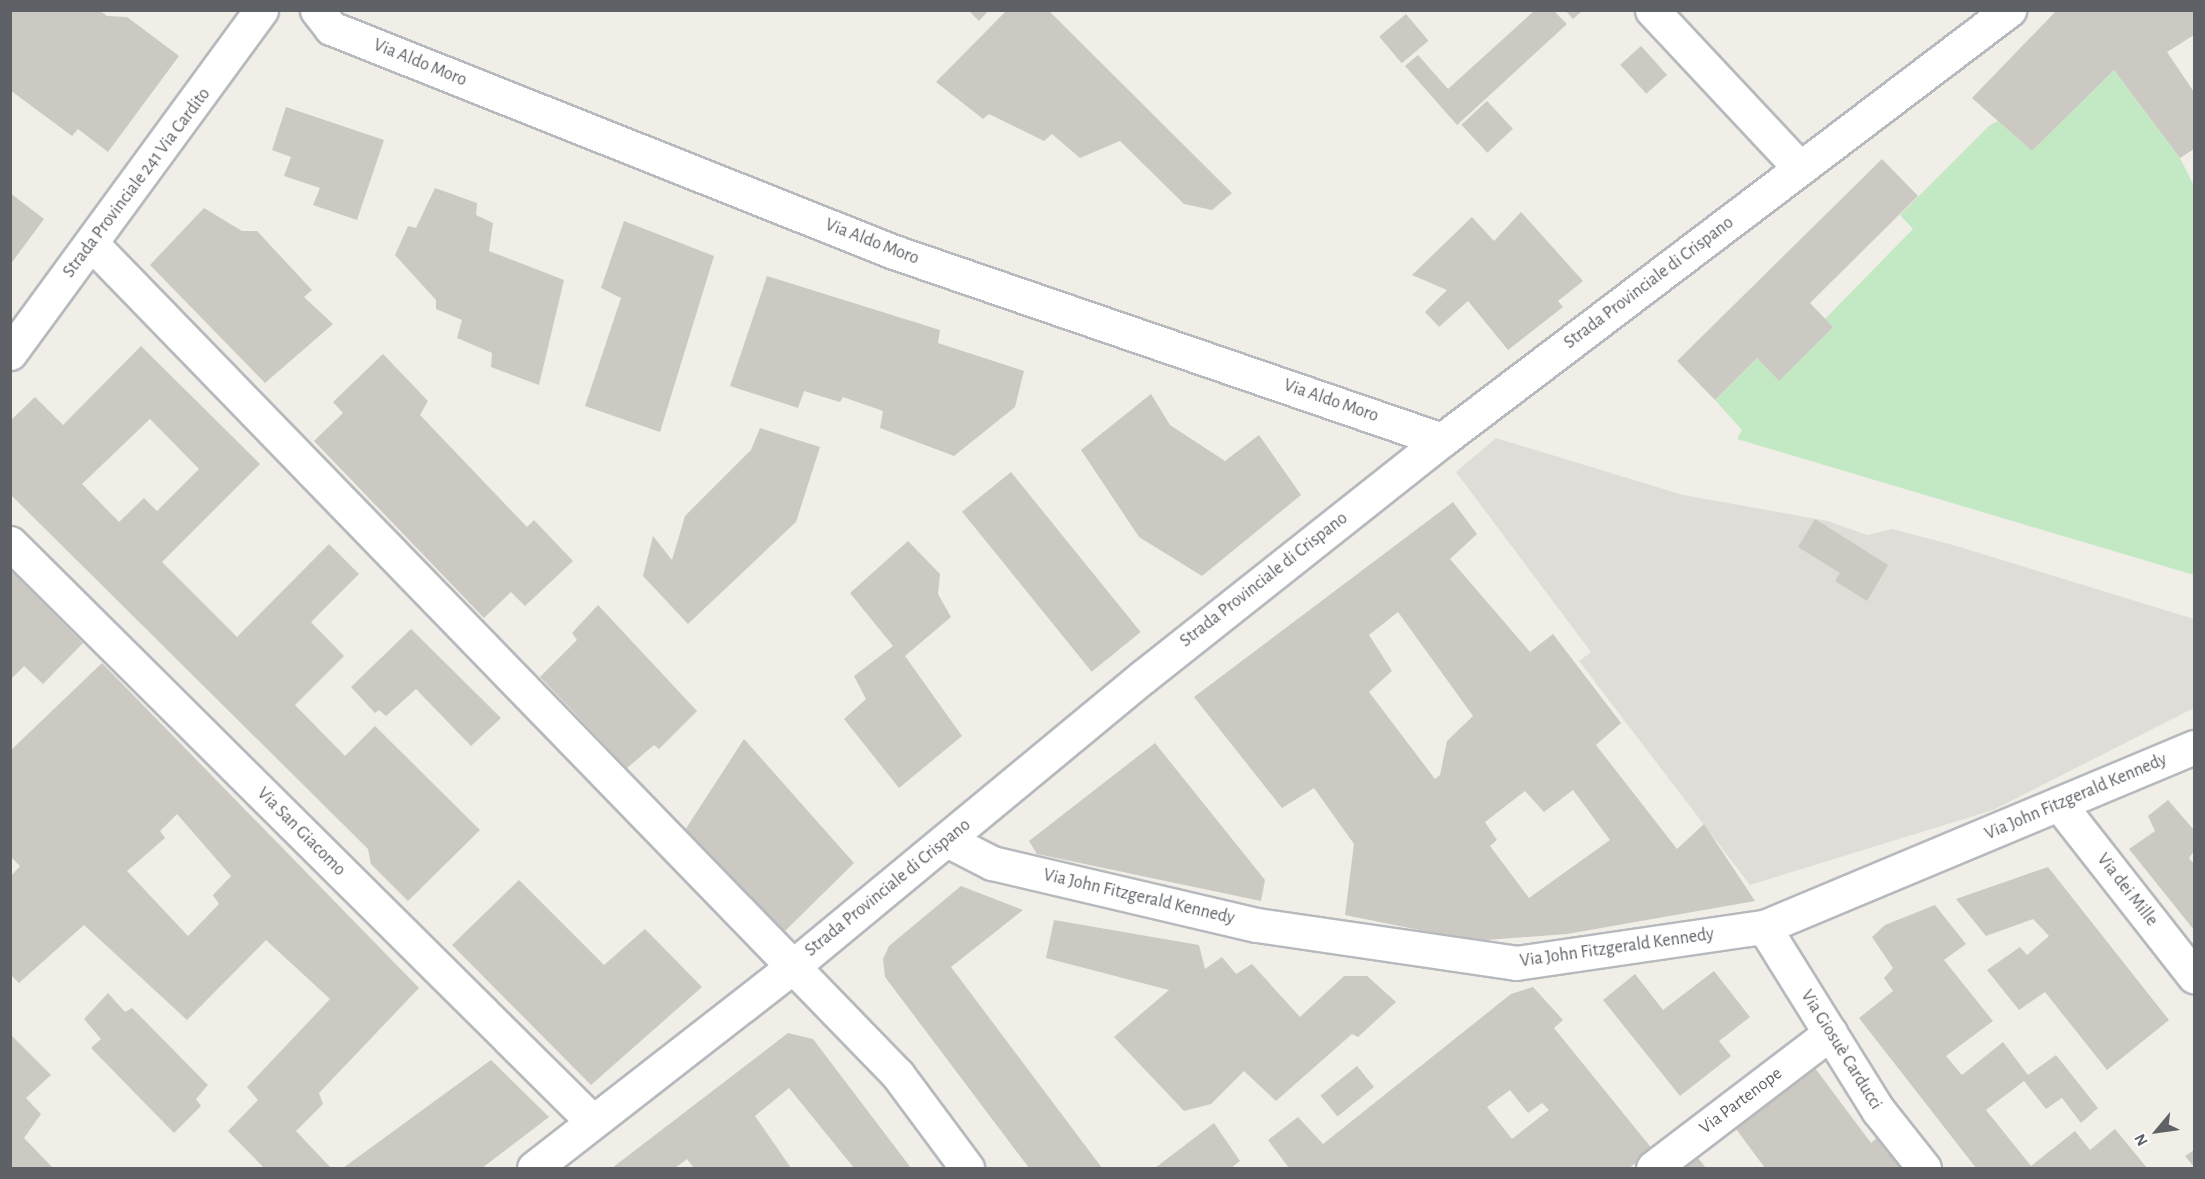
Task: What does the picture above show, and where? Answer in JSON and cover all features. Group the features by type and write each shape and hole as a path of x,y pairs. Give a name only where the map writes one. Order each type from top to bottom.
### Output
{"street":[{"name":"Strada Provinciale 241 Via Cardito","path":"10,353 261,10"},
{"name":"Via Aldo Moro","path":"317,10 331,28 894,252 1442,440"},
{"path":"1652,10 1800,168"},
{"name":"Strada Provinciale di Crispano","path":"534,1168 792,967 1144,676 1442,440 2009,10"},
{"path":"91,243 898,1075 967,1168"},
{"name":"Via San Giacomo","path":"10,543 592,1121"},
{"name":"Via John Fitzgerald Kennedy","path":"947,840 992,863 1257,925 1516,963 1764,927 2194,747"},
{"name":"Via dei Mille","path":"2059,804 2194,976"},
{"name":"Via Giosuè Carducci","path":"1764,927 1878,1110 1924,1168"},
{"name":"Via Partenope","path":"1653,1168 1830,1034"}],"shaded area":[{"path":"1496,438 1683,495 1828,521 1867,535 1892,529 1953,545 2194,619 2194,708 1993,810 1750,885 1579,661 1591,652 1456,472"}],"green space":[{"path":"2114,70 2180,158 2194,186 2194,575 1737,439 1742,430 1715,400 1757,358 1778,380 1833,327 1825,319 1913,229 1900,215 1990,125 1998,121 2032,151"}],"building":[{"path":"10,10 99,10 107,16 127,17 179,56 108,152 78,129 72,136 10,90"},
{"path":"968,10 989,10 979,21"},
{"path":"1007,10 1048,10 1232,193 1212,210 1184,204 1120,141 1080,158 1052,134 1044,141 989,114 983,119 936,82"},
{"path":"1535,10 1553,10 1567,24 1457,125 1405,66 1418,55 1448,89"},
{"path":"1565,10 1583,10 1573,19"},
{"path":"2057,10 2194,10 2194,35 2167,52 2194,92 2194,149 2180,158 2114,70 2032,151 1972,98"},
{"path":"1406,14 1428,41 1402,63 1379,36"},
{"path":"1641,46 1667,75 1646,94 1620,65"},
{"path":"1487,101 1513,129 1487,153 1461,125"},
{"path":"286,107 384,140 357,220 313,205 320,188 284,176 291,157 272,150"},
{"path":"1882,159 1918,196 1810,303 1833,327 1779,381 1757,358 1715,400 1677,361"},
{"path":"435,188 477,203 476,215 493,223 489,251 564,280 539,385 491,367 492,353 457,338 462,320 436,309 436,300 395,255 408,226 416,228"},
{"path":"10,193 44,219 10,265"},
{"path":"204,208 242,231 257,231 312,290 304,297 333,324 265,383 150,265"},
{"path":"1521,212 1583,281 1558,301 1563,307 1508,350 1468,301 1439,327 1425,312 1447,290 1412,275 1472,217 1494,241"},
{"path":"624,221 714,256 660,432 585,406 621,298 601,288"},
{"path":"767,276 940,330 938,343 1024,371 1015,407 954,456 880,428 883,411 843,397 840,402 804,391 798,408 730,386"},
{"path":"141,346 260,464 162,562 237,637 329,544 359,574 311,622 344,656 295,705 345,756 375,726 480,830 408,901 371,864 368,849 10,494 10,421 35,397 63,425","holes":["150,419 199,469 157,511 144,498 119,522 82,484"]},
{"path":"383,354 428,401 420,415 527,527 534,520 573,561 525,606 511,592 484,618 314,441 343,413 333,402"},
{"path":"1151,394 1170,425 1225,461 1259,435 1301,495 1202,576 1139,537 1081,450"},
{"path":"760,428 820,447 796,522 688,624 643,576 653,536 672,560 685,516 751,450"},
{"path":"1011,472 1141,632 1092,672 962,512"},
{"path":"1453,502 1477,534 1450,559 1530,652 1553,634 1621,723 1596,745 1677,849 1704,824 1755,901 1567,934 1474,941 1345,915 1354,844 1314,788 1282,808 1194,697","holes":["1398,612 1473,716 1447,741 1440,775 1435,779 1369,692 1392,671 1369,635","1573,790 1610,840 1529,898 1490,846 1497,840 1485,822 1525,791 1544,812"]},
{"path":"1815,519 1888,565 1867,601 1835,581 1840,573 1798,547"},
{"path":"908,541 940,574 938,594 951,617 905,656 962,736 899,788 844,719 866,699 854,676 893,646 850,593"},
{"path":"10,570 83,643 43,684 24,666 10,680"},
{"path":"598,605 697,711 659,749 654,745 627,768 540,677 577,640 572,633"},
{"path":"411,629 501,718 471,746 416,689 386,716 379,710 375,713 351,687"},
{"path":"102,663 419,988 319,1093 323,1104 296,1131 331,1168 264,1168 228,1131 258,1100 247,1087 330,999 266,940 187,1020 84,925 19,983 10,974 10,877 20,866 10,856 10,751","holes":["177,814 231,876 213,895 219,904 188,936 127,871 165,838 160,831"]},
{"path":"744,739 854,863 783,933 685,830"},
{"path":"1155,743 1265,880 1261,901 1037,854 1029,841"},
{"path":"2168,800 2194,830 2194,851 2189,858 2194,864 2194,930 2129,849 2155,831 2148,816"},
{"path":"2048,867 2169,1020 2107,1070 2045,992 2019,1010 1987,970 2020,947 2027,955 2049,936 2033,919 1986,936 1956,899"},
{"path":"519,880 604,965 645,929 702,987 591,1085 452,945"},
{"path":"961,886 1023,910 951,967 1102,1168 1029,1168 885,977 883,959 889,946"},
{"path":"1935,905 1966,944 1944,960 1993,1021 1946,1056 1962,1075 2003,1042 2028,1075 2056,1055 2098,1108 2081,1123 2062,1098 2046,1109 2024,1081 1986,1110 2031,1166 2075,1131 2090,1150 2115,1129 2147,1168 1976,1168 1859,1018 1893,991 1884,978 1893,968 1872,937 1885,925"},
{"path":"1054,920 1199,945 1205,969 1222,957 1236,974 1252,964 1300,1017 1344,976 1367,976 1396,1002 1358,1037 1352,1034 1276,1101 1244,1071 1211,1104 1184,1111 1114,1037 1169,990 1046,958"},
{"path":"1714,971 1750,1017 1719,1041 1731,1056 1680,1096 1603,1000 1635,974 1663,1010"},
{"path":"1533,987 1563,1020 1554,1028 1653,1150 1629,1168 1289,1168 1268,1140 1298,1117 1323,1144 1511,994","holes":["1510,1090 1528,1113 1542,1103 1549,1110 1512,1139 1487,1107"]},
{"path":"108,993 125,1012 132,1008 208,1085 196,1099 201,1106 174,1133 91,1048 101,1039 84,1019"},
{"path":"788,1033 813,1039 911,1168 854,1168 789,1088 755,1116 791,1168 694,1168 687,1159 675,1168 612,1168"},
{"path":"10,1034 51,1075 26,1098 41,1114 24,1138 53,1168 10,1168"},
{"path":"491,1060 549,1117 482,1168 343,1168"},
{"path":"1357,1066 1374,1087 1337,1117 1320,1096"},
{"path":"1815,1068 1871,1143 1878,1137 1902,1168 1765,1168 1736,1129"},
{"path":"1214,1123 1240,1161 1231,1168 1155,1168"},
{"path":"2194,1150 2194,1167 2185,1156"},
{"path":"1695,1154 1706,1168 1677,1168"}]}
